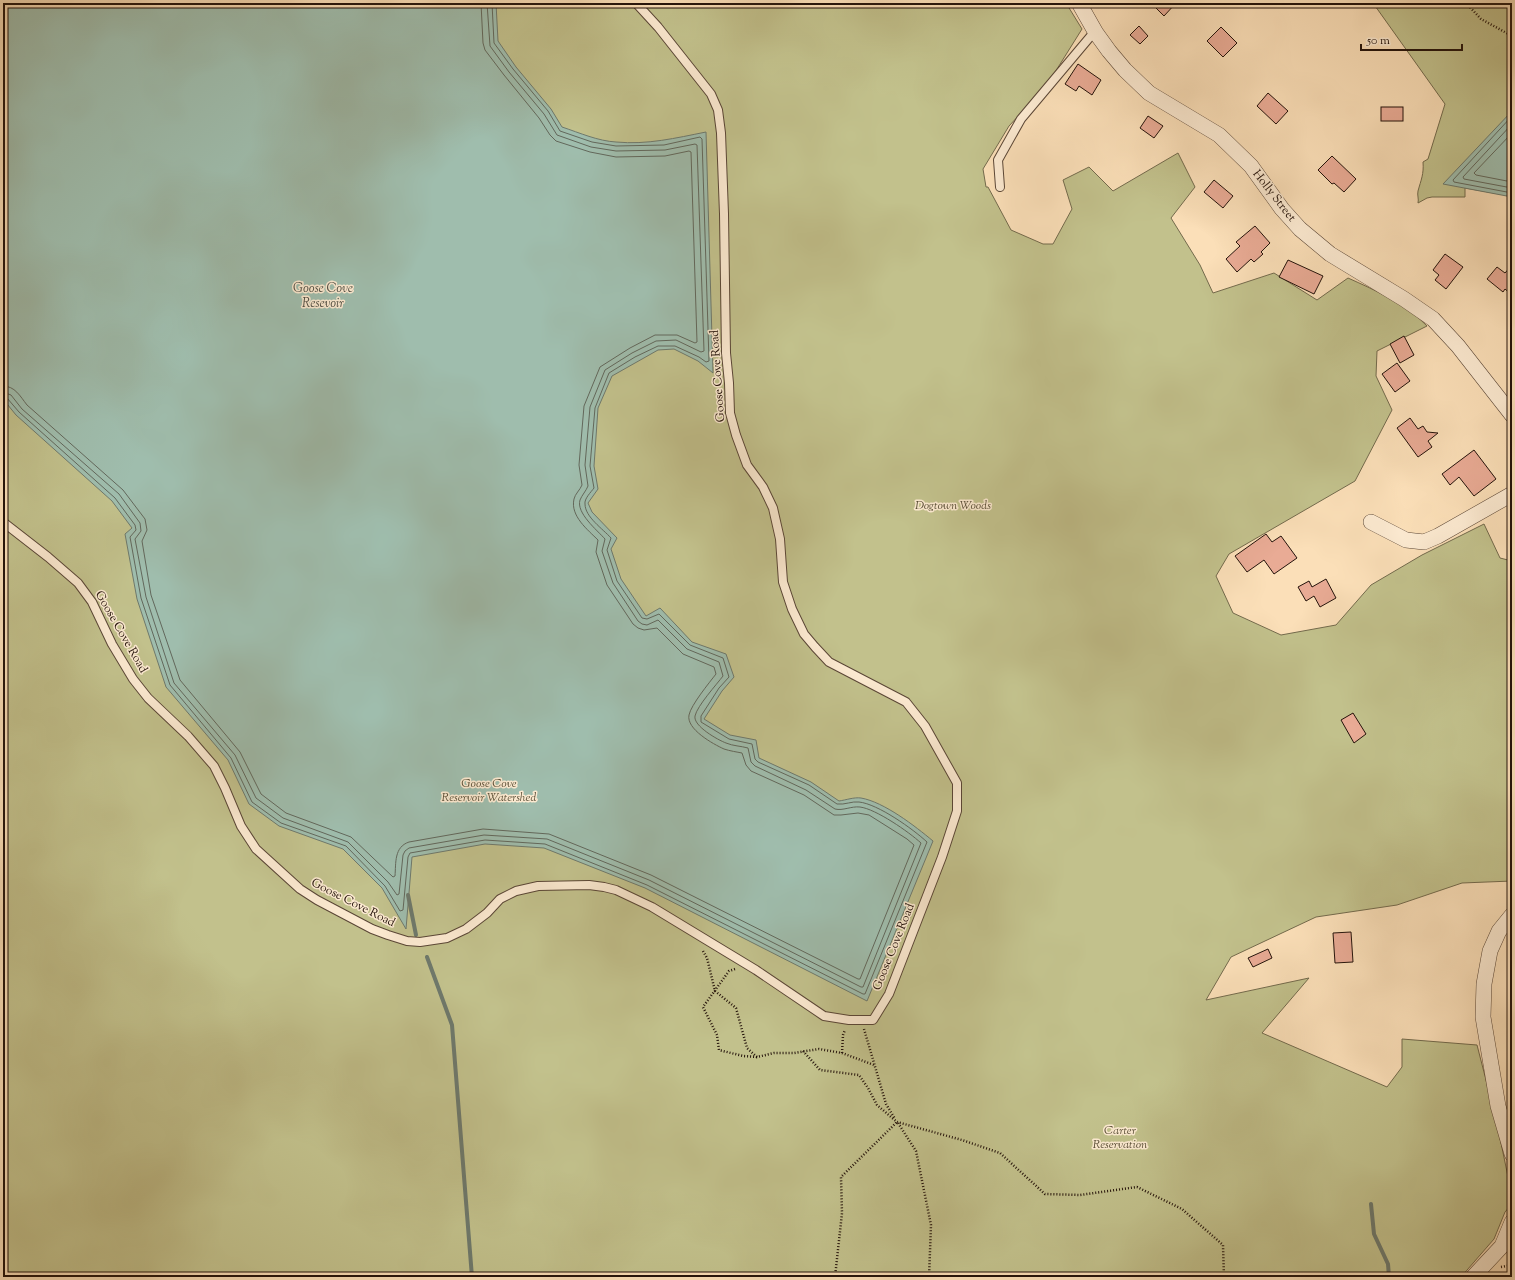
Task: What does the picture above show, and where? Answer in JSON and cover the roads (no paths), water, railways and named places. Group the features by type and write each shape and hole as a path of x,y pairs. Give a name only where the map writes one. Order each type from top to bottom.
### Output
{"street":[{"name":"Holly Street","path":"1079,3 1095,31 1125,70 1149,93 1219,135 1251,166 1282,209 1300,229 1330,254 1404,299 1433,319 1458,346 1512,414"},
{"path":"1371,522 1406,540 1424,542 1438,536 1512,494"},
{"path":"1512,915 1499,931 1490,951 1484,984 1483,1017 1498,1106 1512,1154"},
{"path":"1473,1277 1502,1246 1512,1222"}],"lane":[{"name":"Goose Cove Road","path":"3,522 48,557 78,583 92,602 112,644 133,679 148,698 188,736 214,766 226,788 241,826 256,849 300,889 316,900 372,929 407,941 420,942 447,938 466,929 487,913 500,899 516,891 538,886 589,885 604,887 634,898 652,907 747,964 824,1016 849,1020 873,1020 890,994 949,837 957,811 957,783 925,726 906,702 829,662 804,634 792,610 783,582 780,539 773,508 763,486 747,465 730,413 730,383 726,353 721,133 718,110 711,94 658,27 636,3"},
{"path":"1000,187 998,160 1020,119 1095,31"}],"water":[{"name":"Goose Cove Resevoir","path":"3,3 496,3 498,41 516,67 551,109 562,127 602,140 628,143 684,137 706,132 713,373 698,361 674,349 658,350 612,376 598,408 594,466 598,489 588,503 592,512 617,538 611,549 621,579 646,616 660,608 692,642 726,654 734,677 722,691 704,719 730,735 756,740 759,758 811,782 839,801 853,798 870,800 889,809 933,841 867,1001 645,888 544,848 485,844 412,857 406,929 382,888 343,849 279,826 249,804 228,760 166,687 137,599 125,534 132,528 112,501 16,415 3,399"},
{"path":"1512,111 1512,197 1443,184"}],"waterway":[{"path":"408,895 416,935"},
{"path":"427,957 452,1025 472,1277"},
{"path":"1371,1204 1374,1234 1388,1264 1389,1277"}],"park label":[{"name":"Dogtown Woods","path":"953,506"},
{"name":"Goose Cove Reservoir Watershed","path":"489,791"},
{"name":"Carter Reservation","path":"1120,1138"}]}
